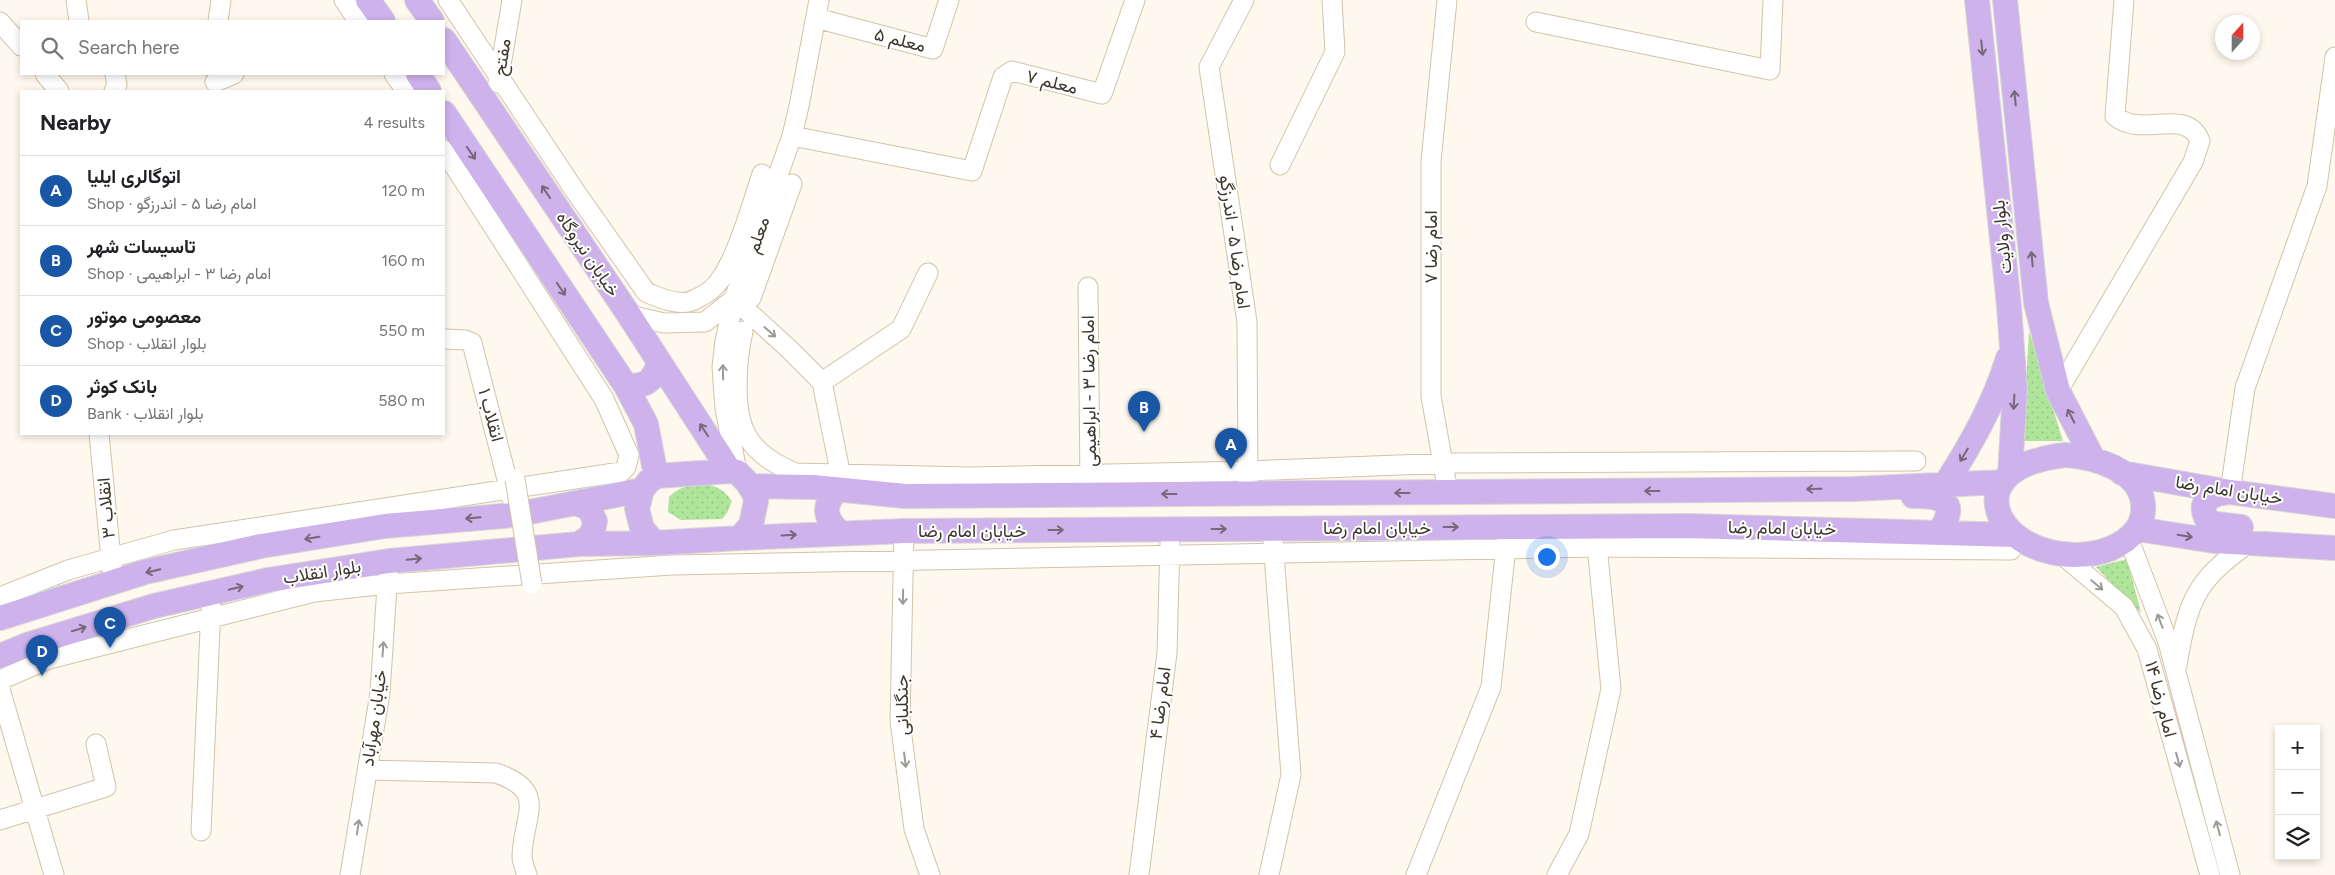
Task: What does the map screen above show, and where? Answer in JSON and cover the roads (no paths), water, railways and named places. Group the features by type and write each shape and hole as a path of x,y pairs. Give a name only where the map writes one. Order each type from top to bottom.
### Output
{"main road":[{"path":"417,0 431,20"},
{"name":"بلوار ولایت","path":"1977,0 2009,306 2015,390 2006,478"},
{"name":"بلوار ولایت","path":"2005,0 2036,303 2058,391 2093,459"},
{"name":"خیابان نیروگاه","path":"445,42 629,315 659,363 739,476 754,493 756,509 750,525 740,538"},
{"path":"419,75 428,90"},
{"path":"445,114 626,386 646,424 649,483 637,509 638,519 642,528 654,543"},
{"path":"2009,306 2014,311 2027,314 2036,303"},
{"path":"1945,485 1982,423 2000,384 2012,347"},
{"path":"626,386 641,386 654,378 659,363"},
{"path":"2079,456 2093,459 2122,473 2139,490 2144,512 2132,533 2107,550 2097,552 2060,553 2013,542 1998,514 1998,492 2006,478 2033,461 2051,457 2079,456"},
{"name":"خیابان امام رضا","path":"2122,473 2230,492 2335,506"},
{"name":"خیابان امام رضا","path":"649,483 739,476 840,485 904,496 1090,484 1248,482 1448,492 1854,489 1945,485 2006,478"},
{"name":"بلوار انقلاب","path":"0,618 145,572 271,545 385,526 514,515 575,503 649,483"},
{"path":"840,485 828,500 826,512 831,524 840,533"},
{"path":"1854,489 1898,496 1936,496 1945,501 1948,511 1946,522 1940,531"},
{"path":"2230,492 2216,493 2207,501 2203,514 2209,523 2284,530 2335,548"},
{"path":"575,503 589,508 595,521 592,535 580,544"},
{"name":"خیابان امام رضا","path":"654,543 904,531 1171,529 1272,529 1507,538 1596,536 1688,526 1940,531 2013,542"},
{"path":"2132,533 2249,544 2335,548"},
{"name":"بلوار انقلاب","path":"0,656 26,645 154,606 268,580 388,572 580,544 654,543"}],"street":[{"path":"76,0 79,20"},
{"path":"218,20 221,0"},
{"path":"344,0 370,16"},
{"path":"448,0 646,292 658,298 680,302 693,300 714,288 734,254 762,174"},
{"name":"مفتح","path":"493,114 512,0"},
{"name":"معلم ۵","path":"817,9 933,49 949,0"},
{"name":"معلم ۷","path":"792,136 972,171 1003,77 1012,71 1102,94 1135,0"},
{"name":"امام رضا ۵ - اندرزگو","path":"1244,0 1209,66 1247,322 1248,482"},
{"path":"1280,165 1335,52 1332,0"},
{"name":"امام رضا ۷","path":"1447,0 1431,161 1431,396 1448,492"},
{"path":"1536,22 1770,70 1773,0"},
{"path":"2058,391 2193,162 2200,141 2196,131 2182,123 2143,126 2123,123 2115,116 2124,0"},
{"name":"معلم","path":"739,476 725,408 722,367 792,136 817,9"},
{"path":"0,22 20,45"},
{"path":"2230,492 2245,388 2317,186 2335,57"},
{"path":"46,75 58,90"},
{"path":"114,90 117,85 115,75"},
{"path":"215,82 232,75"},
{"path":"395,75 405,90"},
{"path":"0,597 68,570 174,540 512,483 621,472 626,468 629,455 604,400 445,152"},
{"path":"629,315 664,324 705,322 743,299 792,184"},
{"path":"822,382 901,329 928,273"},
{"name":"امام رضا ۳ - ابراهیمی","path":"1088,287 1090,484"},
{"path":"743,299 822,382 840,485 795,473 772,462 748,438 744,429 737,366 743,331"},
{"name":"انقلاب ۱","path":"445,339 465,340 472,343 512,483 514,515"},
{"name":"انقلاب ۳","path":"99,435 113,582"},
{"path":"1248,482 1443,463 1916,461"},
{"path":"512,483 532,584"},
{"name":"امام رضا ۴","path":"1139,875 1167,653 1171,529"},
{"path":"1269,875 1291,775 1272,529"},
{"name":"جنگلبانی","path":"904,531 900,721 914,829 930,875"},
{"name":"امام رضا ۱۴","path":"2132,533 2168,642 2230,875"},
{"path":"1557,875 1579,834 1611,689 1596,536 2013,542"},
{"path":"0,680 49,659 388,572 1274,552 1507,538 1491,687 1416,875"},
{"path":"2176,671 2182,634 2191,603 2207,576 2223,561 2249,544"},
{"name":"امام رضا ۱۴","path":"2060,553 2124,607 2147,649 2210,875"},
{"name":"خیابان مهرآباد","path":"350,875 380,694 388,572"},
{"path":"201,831 211,593"},
{"path":"0,689 54,875"},
{"path":"0,820 106,787 96,744"},
{"path":"367,770 496,773 512,778 523,787 530,800 522,857 527,875"}],"place":[{"name":"تاسیسات شهر","path":"1144,432"},
{"name":"اتوگالری ایلیا","path":"1231,469"},
{"name":"معصومی موتور","path":"110,648"},
{"name":"بانک کوثر","path":"42,676"}]}
